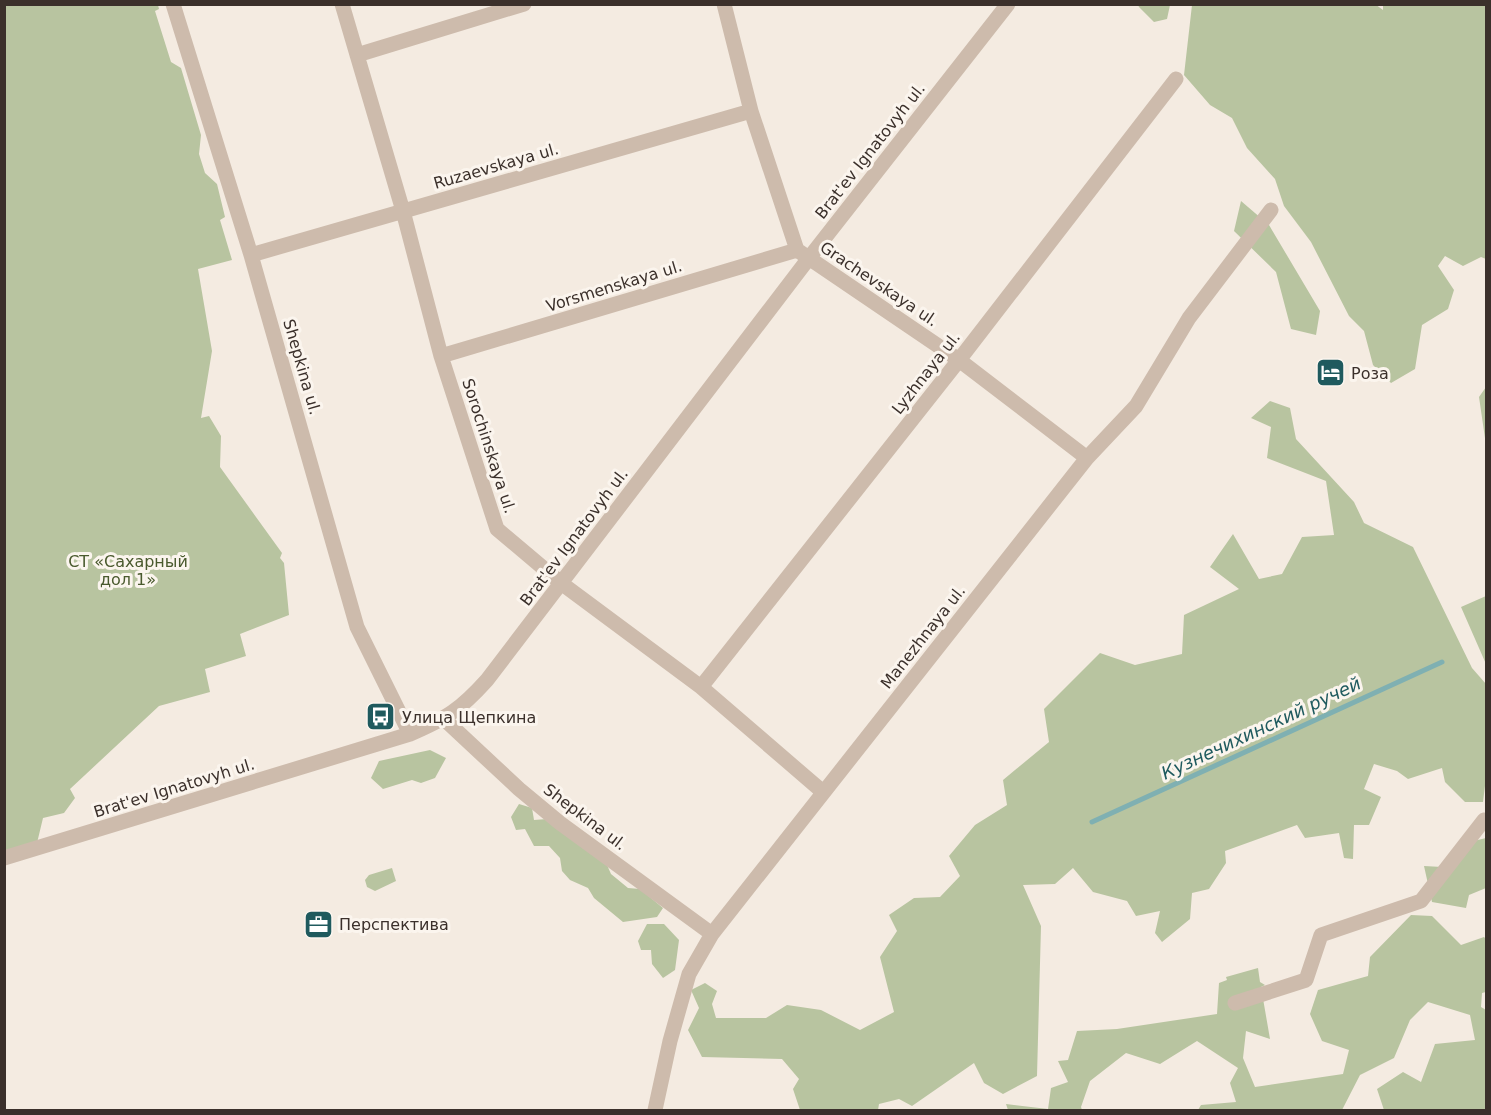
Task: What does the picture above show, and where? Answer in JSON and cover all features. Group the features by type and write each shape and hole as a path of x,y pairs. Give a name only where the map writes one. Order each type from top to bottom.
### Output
{"street":[{"name":"Shepkina ul.","path":"173,4 251,255 357,627 410,734"},
{"name":"Sorochinskaya ul.","path":"342,4 403,211 441,356 497,529 561,583 701,687 823,792"},
{"path":"357,56 525,4"},
{"name":"Grachevskaya ul.","path":"724,4 750,111 803,254 959,360 1087,458"},
{"name":"Brat'ev Ignatovyh ul.","path":"4,858 410,734 444,719 467,702 487,680 561,583 803,254 1008,4"},
{"name":"Lyzhnaya ul.","path":"701,687 959,360 1176,79"},
{"name":"Ruzaevskaya ul.","path":"251,255 750,111"},
{"name":"Manezhnaya ul.","path":"655,1110 670,1041 689,974 712,934 1087,458 1136,406 1189,318 1270,210"},
{"name":"Vorsmenskaya ul.","path":"441,356 803,254"},
{"name":"Shepkina ul.","path":"444,719 519,789 560,823 712,934"},
{"path":"1235,1003 1306,980 1321,935 1421,901 1484,820 1486,822"}],"green space":[{"path":"1375,4 1383,10 1383,5 1486,5 1486,259 1481,257 1463,266 1445,256 1438,266 1454,290 1448,309 1422,325 1415,369 1391,383 1373,365 1364,331 1349,316 1311,242 1284,206 1275,179 1247,148 1232,118 1210,105 1184,75 1192,5"},
{"name":"СТ «Сахарный дол 1»","path":"4,5 158,5 159,9 155,11 171,62 181,68 201,135 199,154 205,173 217,184 225,217 220,220 232,260 198,269 212,351 201,418 209,416 221,436 220,467 282,553 280,558 284,563 289,615 240,634 246,656 205,669 210,692 159,706 70,789 75,798 64,813 43,818 37,843 4,853"},
{"path":"1138,5 1170,5 1167,19 1154,22"},
{"path":"1241,201 1269,225 1320,311 1316,335 1291,329 1276,272 1234,231"},
{"path":"1486,387 1486,445 1479,397"},
{"path":"1270,401 1290,408 1296,439 1354,502 1364,523 1413,547 1472,668 1486,684 1486,786 1483,802 1465,802 1445,782 1442,768 1408,779 1397,771 1374,764 1364,789 1381,797 1369,825 1354,825 1353,859 1344,858 1339,833 1305,838 1297,825 1225,851 1226,863 1209,889 1192,893 1190,919 1162,942 1155,933 1160,911 1136,916 1127,901 1093,892 1073,868 1055,884 1023,885 1041,926 1037,1076 1003,1094 984,1083 974,1063 912,1106 899,1099 879,1104 878,1110 800,1110 793,1089 799,1079 782,1059 702,1057 688,1030 699,1008 691,990 705,983 717,991 712,1004 716,1018 766,1018 787,1005 821,1010 860,1030 894,1012 880,957 897,931 889,915 914,898 940,897 960,876 949,856 975,825 1007,805 1003,780 1049,742 1044,709 1100,653 1135,665 1182,654 1184,615 1239,589 1210,567 1233,534 1259,579 1282,574 1302,537 1334,535 1326,481 1267,458 1271,427 1251,418"},
{"path":"1486,596 1486,664 1461,607"},
{"path":"430,750 446,758 435,778 421,783 412,780 383,789 371,778 379,761"},
{"path":"519,804 532,808 534,820 547,819 607,865 611,874 628,888 640,889 663,908 657,917 623,922 594,898 588,888 570,880 562,871 560,858 549,846 534,846 525,829 516,830 511,817"},
{"path":"1486,838 1486,888 1469,895 1466,908 1432,902 1424,866 1442,867 1457,845"},
{"path":"392,868 396,881 375,891 367,887 365,880 369,875"},
{"path":"1411,915 1432,916 1461,945 1484,937 1486,939 1486,992 1482,993 1481,1007 1486,1010 1486,1110 1384,1110 1377,1089 1403,1072 1421,1082 1435,1044 1475,1040 1470,1015 1428,1002 1410,1020 1394,1058 1360,1075 1342,1110 1198,1110 1201,1105 1236,1102 1230,1083 1238,1068 1197,1041 1160,1064 1126,1053 1090,1081 1082,1110 1008,1110 1006,1104 1048,1109 1051,1088 1068,1082 1058,1061 1068,1060 1077,1031 1117,1029 1217,1014 1219,983 1227,980 1226,977 1258,968 1260,982 1265,985 1261,987 1270,1039 1246,1031 1243,1058 1255,1087 1343,1074 1349,1050 1322,1041 1310,1014 1318,990 1368,976 1370,957"},
{"path":"647,924 664,924 679,940 675,970 663,978 652,964 651,950 641,950 638,941"}],"waterway":[{"name":"Кузнечихинский ручей","path":"1092,822 1442,662"}],"place":[{"name":"Роза","path":"1330,373"},
{"name":"Улица Щепкина","path":"381,717"},
{"name":"Перспектива","path":"318,924"}]}
